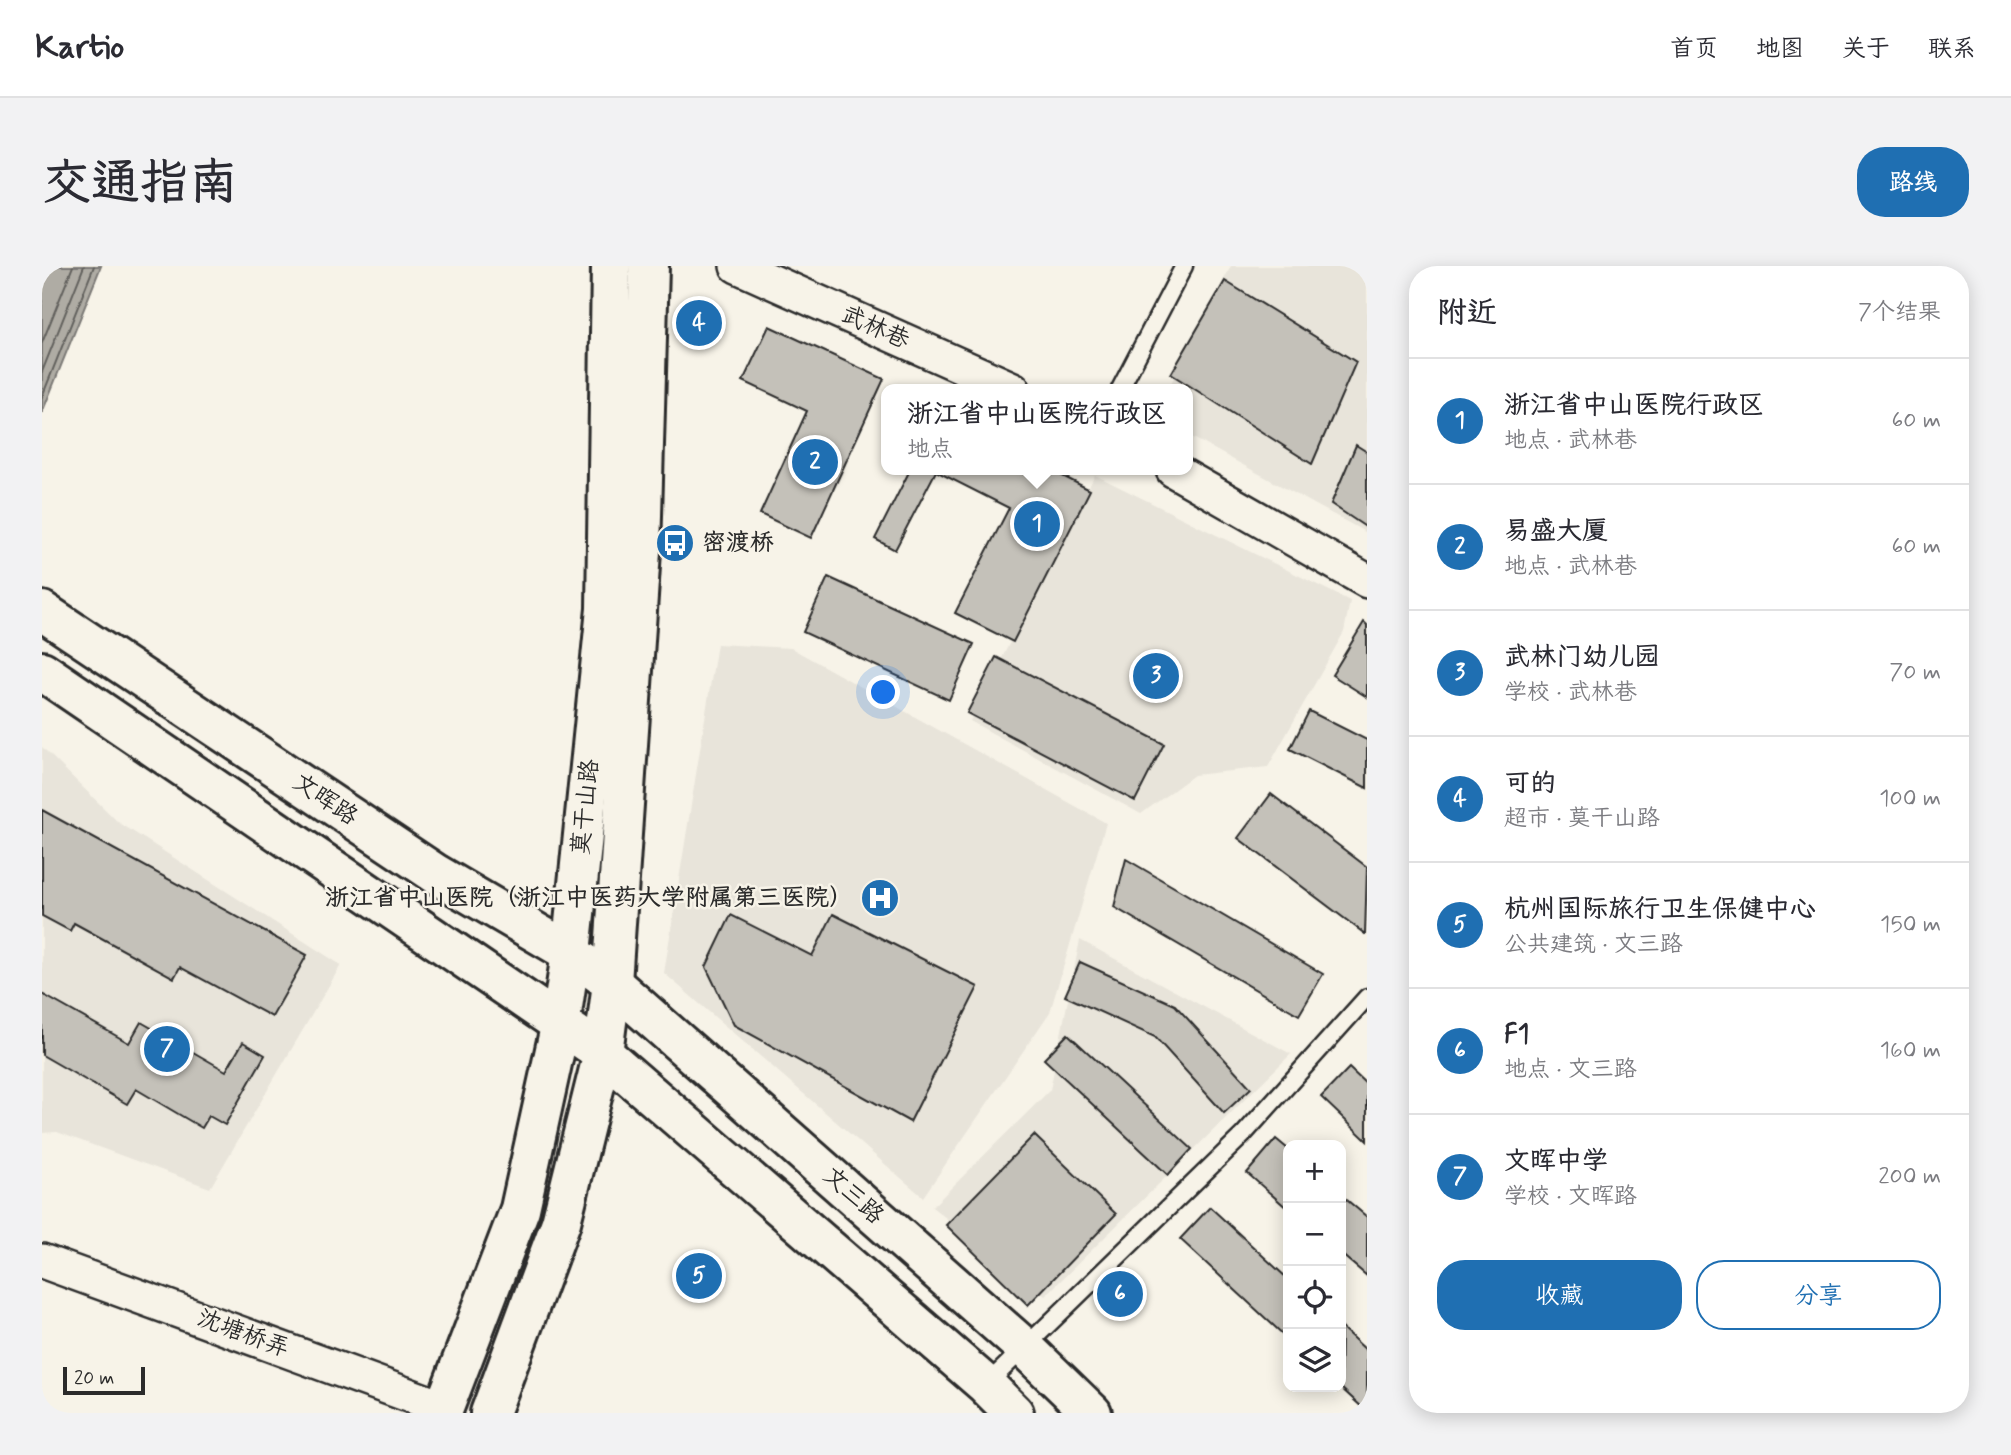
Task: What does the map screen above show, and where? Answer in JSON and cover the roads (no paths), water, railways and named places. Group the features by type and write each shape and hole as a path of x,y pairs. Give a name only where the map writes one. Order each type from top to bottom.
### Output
{"main road":[{"name":"莫干山路","path":"443,1410 520,1209 560,1027 571,953 606,609 611,266"},
{"name":"莫干山路","path":"490,1413 561,1222 603,1053 612,983 641,551 649,266"},
{"name":"文晖路","path":"42,611 436,874 571,953 612,983"},
{"path":"42,671 560,1027 603,1053 986,1385 1014,1413"},
{"name":"文三路","path":"612,983 1026,1349 1092,1413"}],"street":[{"name":"武林巷","path":"737,266 1002,384"},
{"path":"1182,475 1367,581"},
{"name":"沈塘桥弄","path":"42,1261 443,1410"}],"lane":[{"path":"1123,384 1184,266"},
{"path":"986,1385 1243,1135 1367,997"}],"water":[{"path":"42,266 101,266 42,413"}],"place":[{"name":"可的","path":"699,323"},
{"name":"易盛大厦","path":"815,462"},
{"name":"浙江省中山医院行政区","path":"1037,524"},
{"name":"密渡桥","path":"675,543"},
{"name":"武林门幼儿园","path":"1156,676"},
{"name":"浙江省中山医院（浙江中医药大学附属第三医院）","path":"880,898"},
{"name":"文晖中学","path":"167,1049"},
{"name":"杭州国际旅行卫生保健中心","path":"699,1276"},
{"name":"F1","path":"1120,1294"}]}
